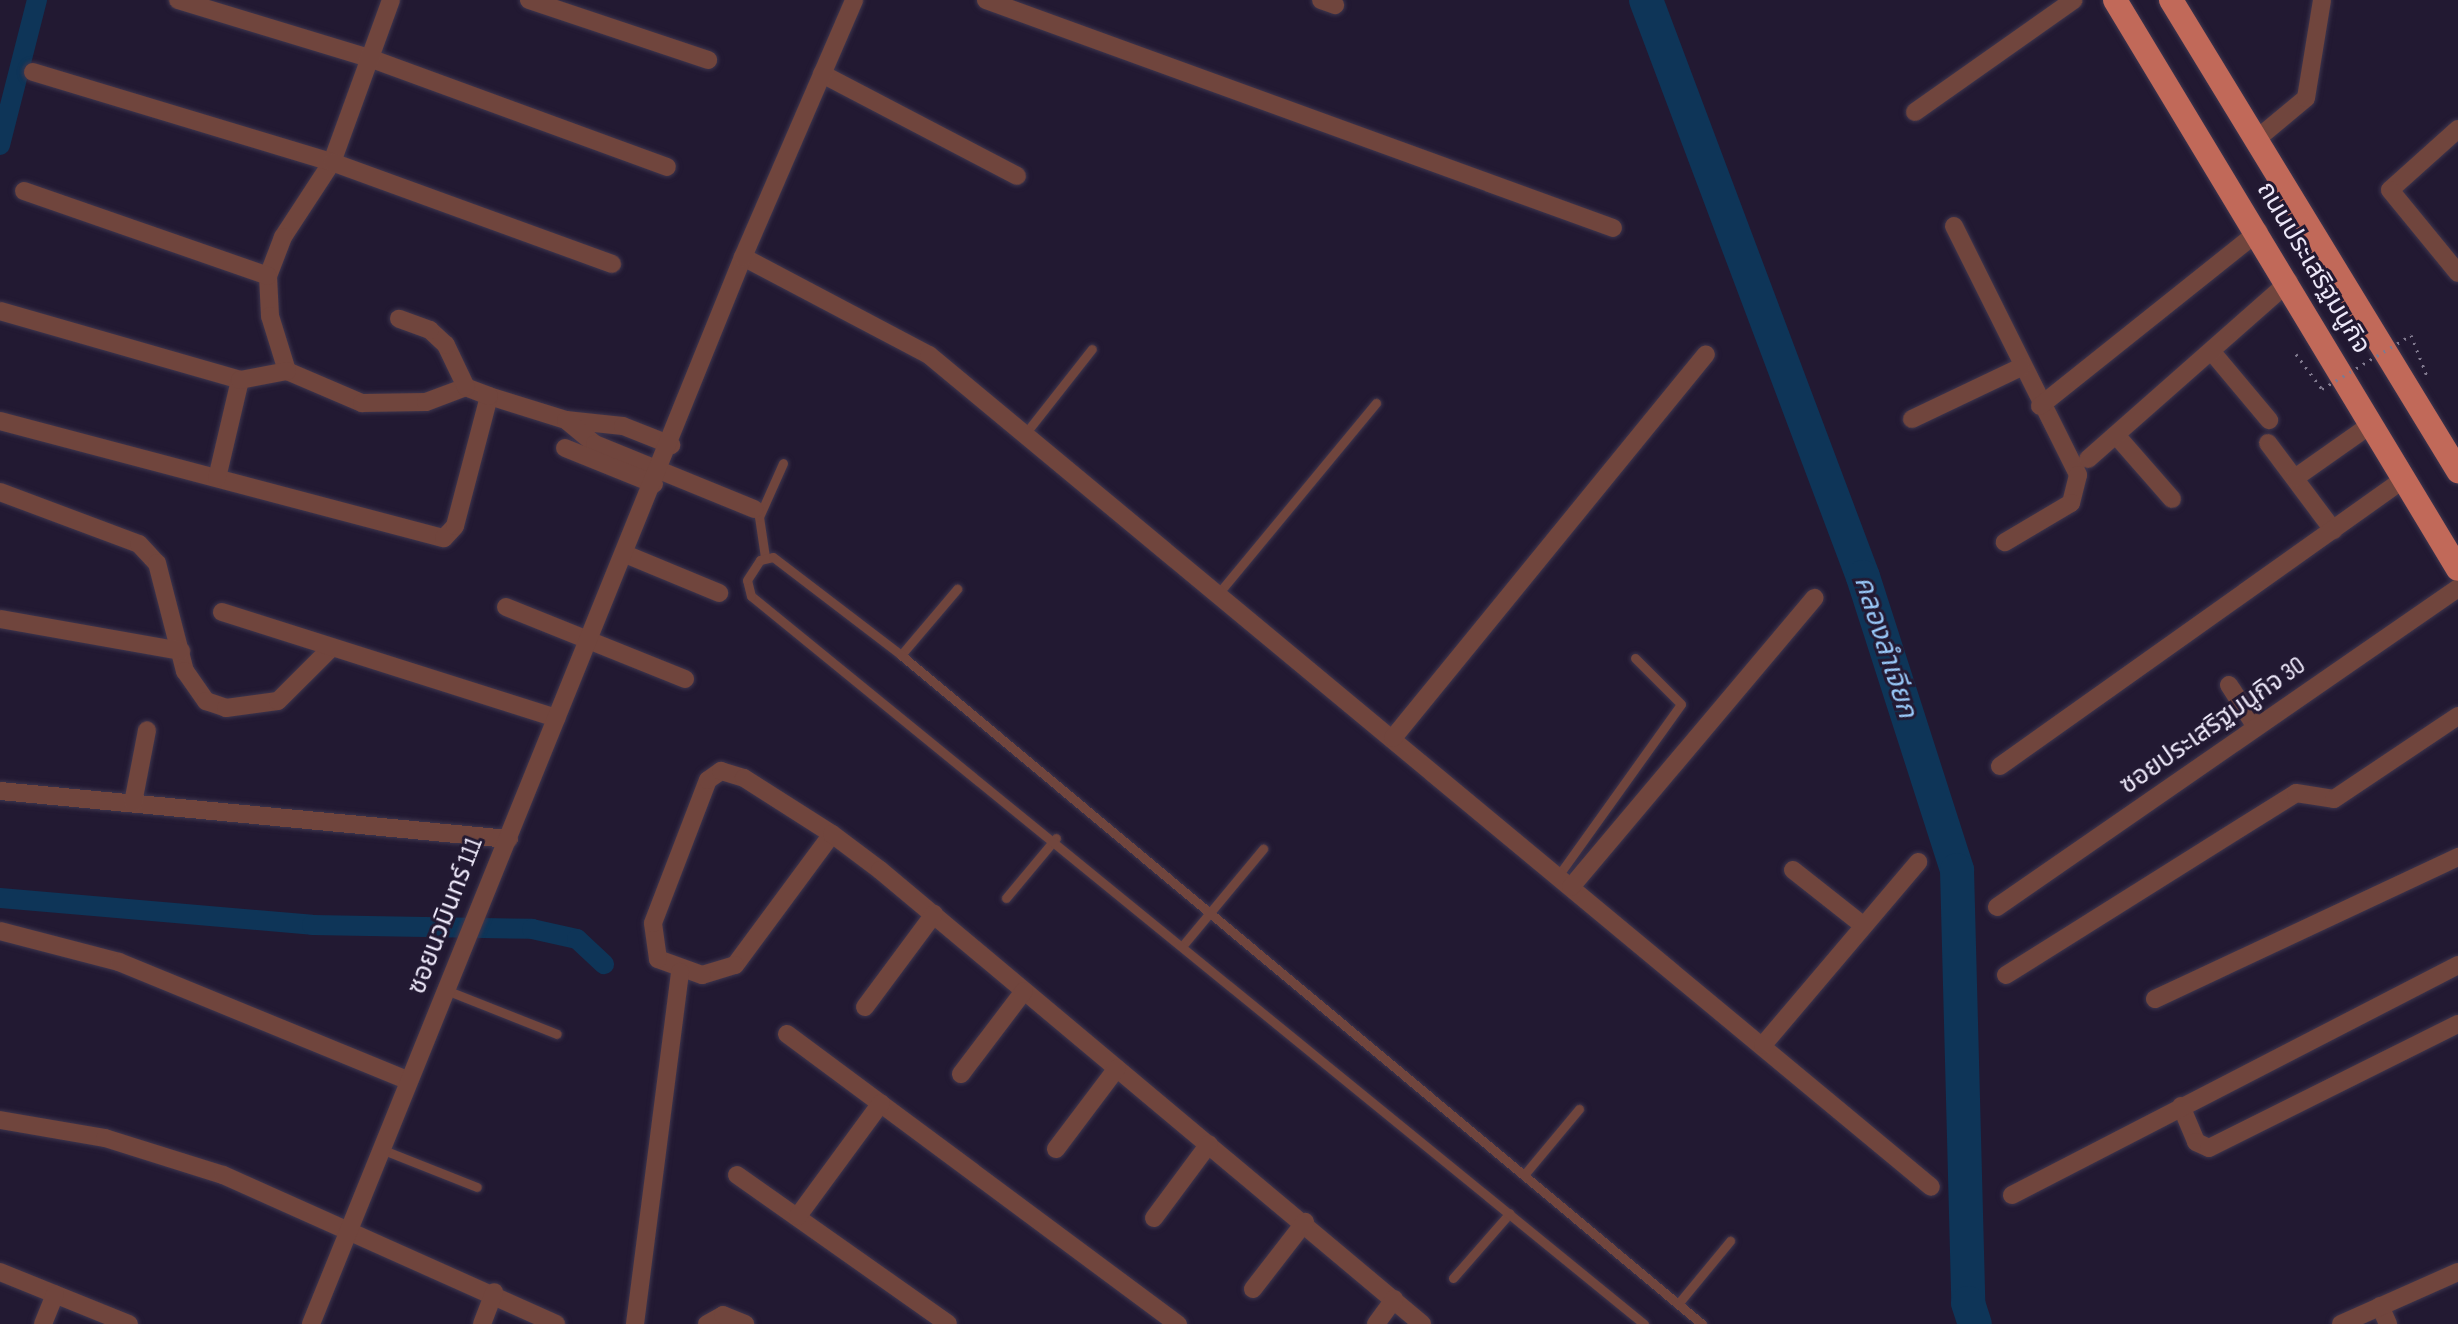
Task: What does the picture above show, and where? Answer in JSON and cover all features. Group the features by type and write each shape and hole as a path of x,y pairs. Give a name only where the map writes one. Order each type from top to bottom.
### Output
{"main road":[{"name":"ถนนประเสริฐมนูกิจ","path":"2115,0 2259,231 2458,569"},
{"name":"ถนนประเสริฐมนูกิจ","path":"2171,0 2454,454"}],"street":[{"path":"178,0 372,59 667,167"},
{"path":"287,371 270,316 268,276 283,237 332,162 391,0"},
{"path":"529,0 708,60"},
{"path":"509,839 671,445 743,257 854,0"},
{"path":"986,0 1613,228"},
{"path":"1915,112 2074,0"},
{"path":"2258,138 2306,98 2322,0"},
{"path":"33,72 332,162 612,264"},
{"path":"822,74 1017,176"},
{"path":"2458,129 2390,190 2458,273"},
{"path":"24,191 268,276"},
{"path":"1954,226 2078,487 2071,503 2005,542"},
{"path":"2040,406 2259,231"},
{"path":"743,257 929,355 1931,1187"},
{"path":"2088,459 2289,282"},
{"path":"0,311 240,380 287,371 362,403 392,407 466,387 566,420 604,421 671,445"},
{"path":"399,319 446,345 466,387"},
{"path":"2212,352 2269,420"},
{"path":"1393,738 1706,354"},
{"path":"1912,419 2021,367"},
{"path":"217,478 240,380"},
{"path":"0,421 444,538 455,526 489,396"},
{"path":"566,420 595,444 657,477"},
{"path":"2295,478 2373,423"},
{"path":"2116,435 2172,499"},
{"path":"2268,443 2333,530"},
{"path":"565,448 754,509"},
{"path":"2000,766 2405,478"},
{"path":"0,492 139,544 157,563 193,688 226,708 278,701 328,651"},
{"path":"625,554 719,593"},
{"name":"ซอยประเสริฐมนูกิจ 30","path":"1997,907 2458,588"},
{"path":"1564,881 1814,598"},
{"path":"506,607 685,679"},
{"path":"222,612 328,651 451,679 557,718"},
{"path":"0,619 181,651"},
{"path":"2229,685 2256,727"},
{"path":"2006,975 2296,793 2334,799 2458,716"},
{"path":"133,803 147,730"},
{"path":"832,834 752,951 722,972 680,972 658,959 653,923 714,772 744,778 832,834 934,914 1305,1222 1422,1324"},
{"name":"ซอยนวมินทร์ 111","path":"0,791 509,839 311,1324"},
{"path":"2155,999 2458,857"},
{"path":"1763,1045 1918,862"},
{"path":"1793,870 1864,926"},
{"path":"865,1007 934,914"},
{"path":"0,931 119,962 409,1081"},
{"path":"2012,1195 2458,965"},
{"path":"635,1324 680,972"},
{"path":"961,1074 1024,991"},
{"path":"2181,1106 2196,1142 2209,1148 2458,1024"},
{"path":"787,1034 1176,1323"},
{"path":"1056,1149 1117,1068"},
{"path":"798,1216 881,1103"},
{"path":"0,1120 169,1155 351,1227 494,1292 556,1324"},
{"path":"1154,1218 1209,1144"},
{"path":"737,1175 948,1324"},
{"path":"1253,1289 1305,1222"},
{"path":"0,1272 129,1324"},
{"path":"2341,1324 2458,1272"},
{"path":"482,1324 494,1292"},
{"path":"43,1324 55,1294"},
{"path":"1376,1324 1394,1299"},
{"path":"2380,1306 2388,1324"},
{"path":"707,1324 723,1315 745,1324"}],"lane":[{"path":"1025,434 1092,349"},
{"path":"1218,594 1376,403"},
{"path":"783,463 759,517 765,557 901,655 1213,909 1702,1324"},
{"path":"765,557 747,580 751,596 1056,838 1644,1324"},
{"path":"901,655 957,589"},
{"path":"1564,881 1681,704 1635,658"},
{"path":"1006,898 1056,838"},
{"path":"1184,944 1263,849"},
{"path":"446,990 557,1034"},
{"path":"1524,1175 1579,1109"},
{"path":"381,1149 477,1187"},
{"path":"1453,1278 1510,1213"},
{"path":"1678,1304 1730,1241"}],"path":[{"path":"2296,354 2322,389 2411,335 2428,378"}],"waterway":[{"path":"0,145 37,0"},
{"name":"คลองลำเจียก","path":"1646,0 1863,577 1957,870 1968,1303 1975,1324"},
{"path":"0,898 312,925 532,929 577,939 604,964"}]}
